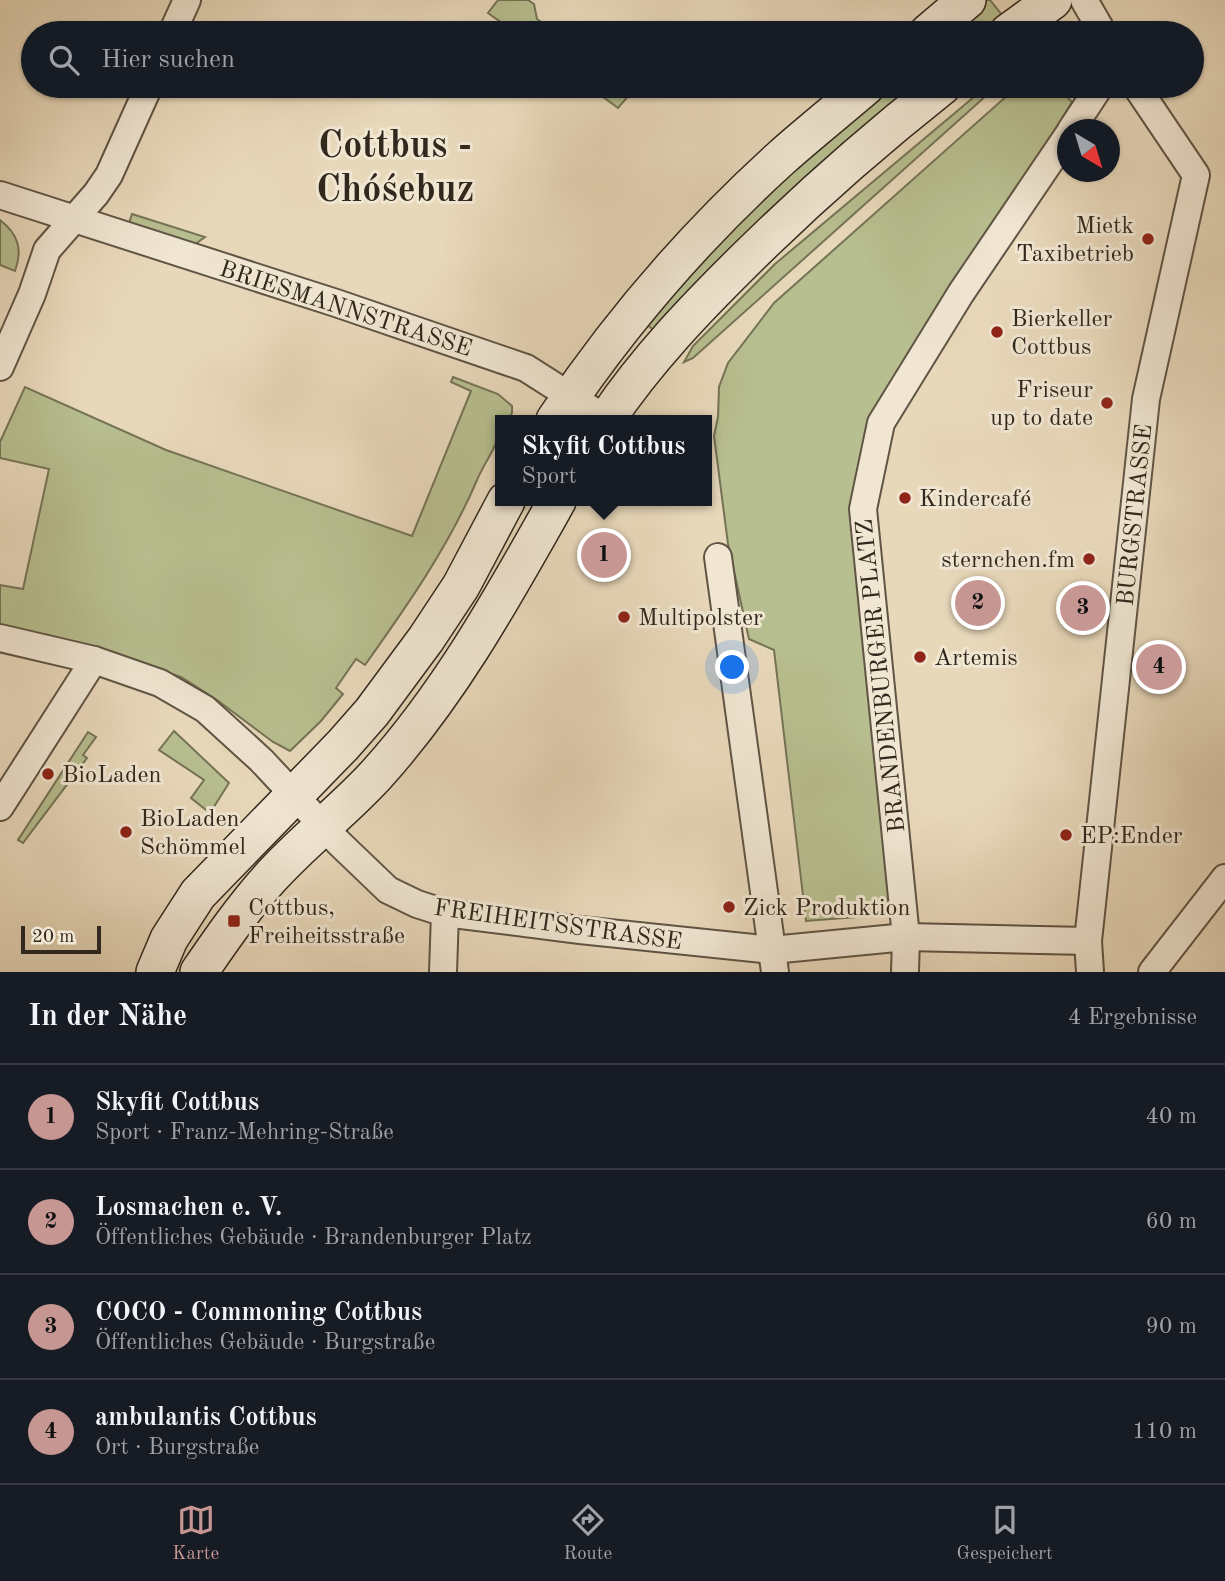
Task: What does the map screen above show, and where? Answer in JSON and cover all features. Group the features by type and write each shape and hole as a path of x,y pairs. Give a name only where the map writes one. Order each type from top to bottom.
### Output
{"main road":[{"path":"942,21 967,0"},
{"path":"1024,21 1053,0"},
{"path":"563,408 618,331 695,243 780,159 852,98"},
{"path":"610,415 651,359 700,304 810,196 928,98"},
{"path":"155,972 169,939 198,894 365,720 426,639 461,586 503,506"},
{"path":"199,972 234,921 271,877 376,775 437,701 492,615 554,506"}],"street":[{"path":"177,21 187,0"},
{"path":"1084,0 1096,21"},
{"path":"0,367 32,294 47,250 109,175 144,98"},
{"path":"1078,119 1092,98"},
{"name":"BURGSTRASSE","path":"1090,972 1088,941 1146,399 1196,175 1144,98"},
{"name":"BRANDENBURGER PLATZ","path":"905,972 906,937 863,509 881,423 961,293 1057,151"},
{"name":"BRIESMANNSTRASSE","path":"0,195 336,303 526,368 563,408 588,415"},
{"path":"718,557 774,961"},
{"name":"FREIHEITSSTRASSE","path":"0,638 94,660 160,682 205,709 239,737 388,890 417,904 445,913 580,930 774,961 906,937 1088,941"},
{"path":"0,807 94,660"},
{"path":"1152,972 1225,877"},
{"path":"443,972 445,913"}],"green space":[{"path":"498,0 528,0 534,4 540,21 499,21 488,13"},
{"path":"987,0 990,0 1002,15 994,21 962,21"},
{"path":"604,98 627,98 618,108"},
{"path":"871,98 899,98 815,168 657,333 645,323 745,211 819,141"},
{"path":"973,98 984,98 693,358 684,362 693,346 775,264"},
{"path":"1005,98 1068,98 1072,102 1062,119 1057,119 1057,127 877,422 862,491 896,914 806,921 774,650 749,639 728,544 714,436 719,387 728,363 774,303"},
{"path":"132,214 205,237 194,245 129,223"},
{"path":"0,220 15,236 19,249 15,271 0,265"},
{"path":"453,377 498,394 512,406 512,413 495,415 495,446 454,528 412,598 365,665 356,659 336,688 343,694 321,721 290,751 273,742 181,677 52,636 0,626 0,585 23,589 49,469 0,458 0,442 25,387 166,450 412,536 471,391 451,382"},
{"path":"174,731 229,783 210,813 191,798 204,780 159,750"},
{"path":"88,732 96,737 83,755 87,758 23,843 18,840"}],"place":[{"name":"Mietk Taxibetrieb","path":"1148,239"},
{"name":"Bierkeller Cottbus","path":"997,332"},
{"name":"Friseur up to date","path":"1107,403"},
{"name":"Kindercafé","path":"905,498"},
{"name":"Skyfit Cottbus","path":"604,555"},
{"name":"sternchen.fm","path":"1089,559"},
{"name":"Losmachen e. V.","path":"978,603"},
{"name":"COCO - Commoning Cottbus","path":"1083,608"},
{"name":"Multipolster","path":"624,617"},
{"name":"Artemis","path":"920,657"},
{"name":"ambulantis Cottbus","path":"1159,667"},
{"name":"BioLaden","path":"48,774"},
{"name":"BioLaden Schömmel","path":"126,832"},
{"name":"EP:Ender","path":"1066,835"},
{"name":"Zick Produktion","path":"729,907"},
{"name":"Cottbus, Freiheitsstraße","path":"234,921"}],"district":[{"name":"Cottbus - Chóśebuz","path":"395,166"}]}
